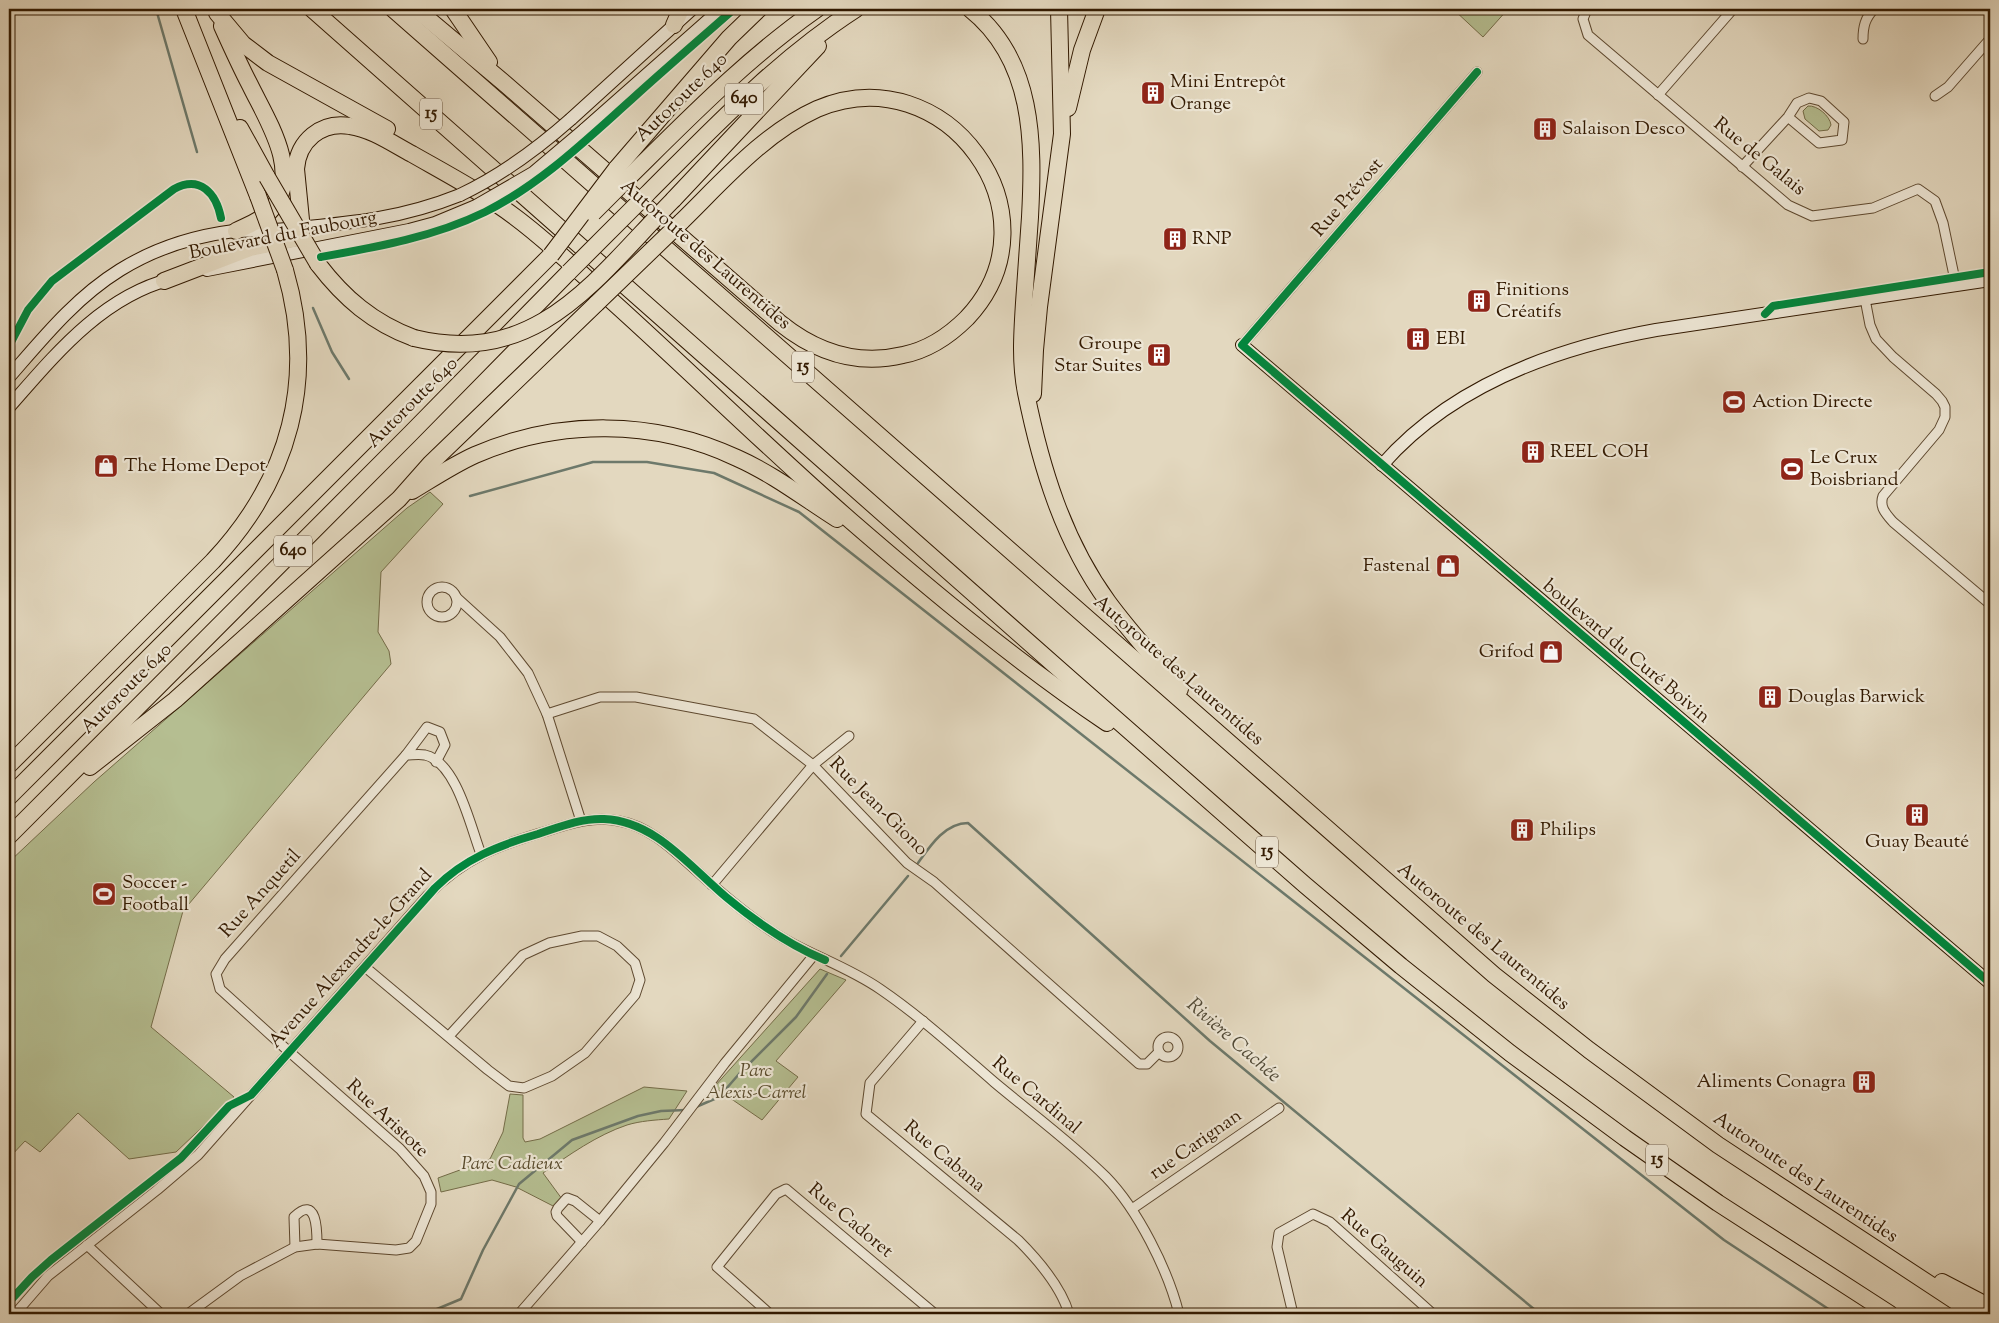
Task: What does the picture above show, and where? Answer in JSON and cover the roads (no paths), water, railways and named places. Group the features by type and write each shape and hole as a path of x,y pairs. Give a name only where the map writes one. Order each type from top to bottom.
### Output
{"highway":[{"path":"10,762 218,556 243,525 261,498 275,471 293,416 298,385 298,327 285,270 258,196 184,9"},
{"name":"15","path":"312,9 1341,916 1510,1053 1594,1115 1718,1203 1890,1314"},
{"name":"Autoroute des Laurentides","path":"393,9 713,288 1444,933 1561,1028 1718,1145 1864,1243 1975,1314"},
{"path":"33,812 175,700 399,498 430,464 596,303 681,222 754,152 796,120 834,103 855,99 882,98 911,104 927,111 945,121 968,142 986,168 1000,208 1001,239 995,270 982,298 962,322 944,337 916,351 886,358 865,359 836,354 808,343 780,323 503,82 416,9"},
{"path":"453,9 503,82"},
{"path":"674,25 680,9"},
{"path":"622,174 724,44 760,9"},
{"name":"Autoroute 640","path":"9,797 551,255 622,174 780,36 817,9"},
{"path":"970,9 989,27 1010,58 1021,82 1029,118 1032,140 1031,180 1021,354 1026,392 1042,464 1052,494 1070,537 1089,572 1116,612 1211,727"},
{"path":"1059,9 1062,134"},
{"path":"1033,421 1037,329 1062,134 1082,50 1097,9"},
{"path":"212,80 318,264 342,293 368,315 393,330 414,338 442,344 476,344 518,335 540,325 559,313 585,290 673,200 854,10"},
{"name":"Autoroute 640","path":"9,836 412,433 646,195 756,88 809,42 854,10"},
{"path":"216,11 243,44 273,67 489,188 550,219"},
{"path":"216,11 232,51 275,137 283,170 279,196 271,210 265,216 236,231"},
{"path":"164,281 250,248 296,239 300,236 302,227 296,178 297,161 303,146 313,134 326,127 335,125 351,126 398,146 484,196 530,229 629,316 794,470 884,549 1053,686 1169,766"},
{"path":"399,498 473,456 517,440 579,429 638,430 682,438 709,446 737,458 782,483 884,549"},
{"path":"1864,1243 1990,1307"}],"street":[{"name":"Boulevard du Faubourg","path":"9,377 79,300 120,270 142,258 174,245 204,236 236,231 259,232 393,217 460,195 491,180 540,147 692,9"},
{"name":"Boulevard du Faubourg","path":"9,407 59,350 85,326 122,301 164,281 197,272 409,230 435,223 504,192 532,173 584,130 721,9"},
{"name":"Rue de Galais","path":"1587,9 1583,18 1588,35 1788,205 1812,216 1873,208 1918,189 1935,201 1943,223 1956,286"},
{"path":"1658,95 1733,9"},
{"path":"1862,39 1865,22 1874,9"},
{"path":"1935,96 1948,87 1990,39"},
{"name":"Rue Prévost","path":"1242,346 1477,72"},
{"path":"1742,167 1788,117 1797,103 1809,98 1821,101 1844,122 1842,140 1819,142 1788,117"},
{"path":"1382,465 1407,439 1455,404 1513,373 1564,352 1646,332 1990,280"},
{"path":"1865,299 1870,325 1876,339 1893,357 1938,396 1946,411 1944,422 1939,430 1884,496 1882,500 1883,508 1893,522 1990,604"},
{"name":"boulevard du Curé Boivin","path":"1242,346 1990,983"},
{"path":"456,597 500,637 528,673 547,714 581,821"},
{"name":"Rue Jean-Giono","path":"547,714 600,698 636,697 754,719 813,765 907,863 934,882 1139,1064 1147,1064 1159,1052"},
{"name":"Rue Anquetil","path":"290,1052 220,988 216,974 225,959 406,755 427,727 440,732 445,746 436,762"},
{"path":"712,884 813,765 848,736"},
{"path":"406,755 426,755 442,765 461,795 481,854"},
{"name":"Avenue Alexandre-le-Grand","path":"9,1314 48,1276 192,1161 440,883 481,854 509,842 581,821 610,819 626,822 643,828 661,840 766,928 814,955"},
{"path":"365,967 408,1004 509,1086 524,1088 552,1076 585,1053 636,995 640,980 635,963 617,946 598,936 582,936 549,943 523,955 448,1036"},
{"path":"519,1314 600,1221 664,1143 725,1063 814,955"},
{"name":"Rue Cardinal","path":"814,955 878,988 922,1021 1107,1178 1132,1209 1157,1254 1179,1314"},
{"name":"Rue Cabana","path":"922,1021 870,1083 866,1114 1018,1240 1042,1268 1069,1314"},
{"name":"Rue Aristote","path":"188,1314 240,1276 295,1247 318,1244 396,1250 409,1248 416,1241 431,1204 431,1192 424,1176 400,1149 290,1052"},
{"name":"rue Carignan","path":"1132,1209 1279,1108"},
{"name":"Rue Cadoret","path":"770,1314 717,1267 776,1194 786,1189 935,1314"},
{"path":"582,1242 557,1216 558,1208 561,1204 567,1198 575,1201 600,1221"},
{"path":"295,1247 294,1217 300,1212 306,1211 312,1212 316,1218 318,1244"},
{"name":"Rue Gauguin","path":"1293,1314 1277,1247 1279,1233 1313,1214 1330,1222 1433,1314"},
{"path":"87,1245 161,1314"},
{"name":"Avenue Alexandre-le-Grand","path":"15,1314 33,1291"}],"waterway":[{"path":"156,9 197,152"},
{"path":"313,308 332,352 349,379"},
{"path":"470,496 593,462 647,462 714,473 799,512 1724,1240 1836,1314"},
{"name":"Rivière Cachée","path":"918,863 945,831 960,824 968,823 1210,1041 1540,1314"},
{"name":"Rivière Cachée","path":"841,956 908,876"},
{"name":"Rivière Cachée","path":"696,1107 719,1097 739,1074 796,1017 827,974"},
{"name":"Rivière Cachée","path":"425,1314 461,1299 483,1250 519,1184 572,1140 638,1116 661,1111 686,1110"}],"place":[{"name":"Mini Entrepôt Orange","path":"1153,93"},
{"name":"Salaison Desco","path":"1545,129"},
{"name":"RNP","path":"1175,239"},
{"name":"Finitions Créatifs","path":"1479,301"},
{"name":"EBI","path":"1418,339"},
{"name":"Groupe Star Suites","path":"1159,355"},
{"name":"Action Directe","path":"1734,402"},
{"name":"REEL COH","path":"1533,452"},
{"name":"The Home Depot","path":"106,466"},
{"name":"Le Crux Boisbriand","path":"1792,469"},
{"name":"Fastenal","path":"1448,566"},
{"name":"Grifod","path":"1551,652"},
{"name":"Douglas Barwick","path":"1770,697"},
{"name":"Guay Beauté","path":"1917,815"},
{"name":"Philips","path":"1522,830"},
{"name":"Soccer - Football","path":"104,894"},
{"name":"Aliments Conagra","path":"1864,1082"}],"park label":[{"name":"Parc Alexis-Carrel","path":"756,1082"},
{"name":"Parc Cadieux","path":"512,1164"}]}
